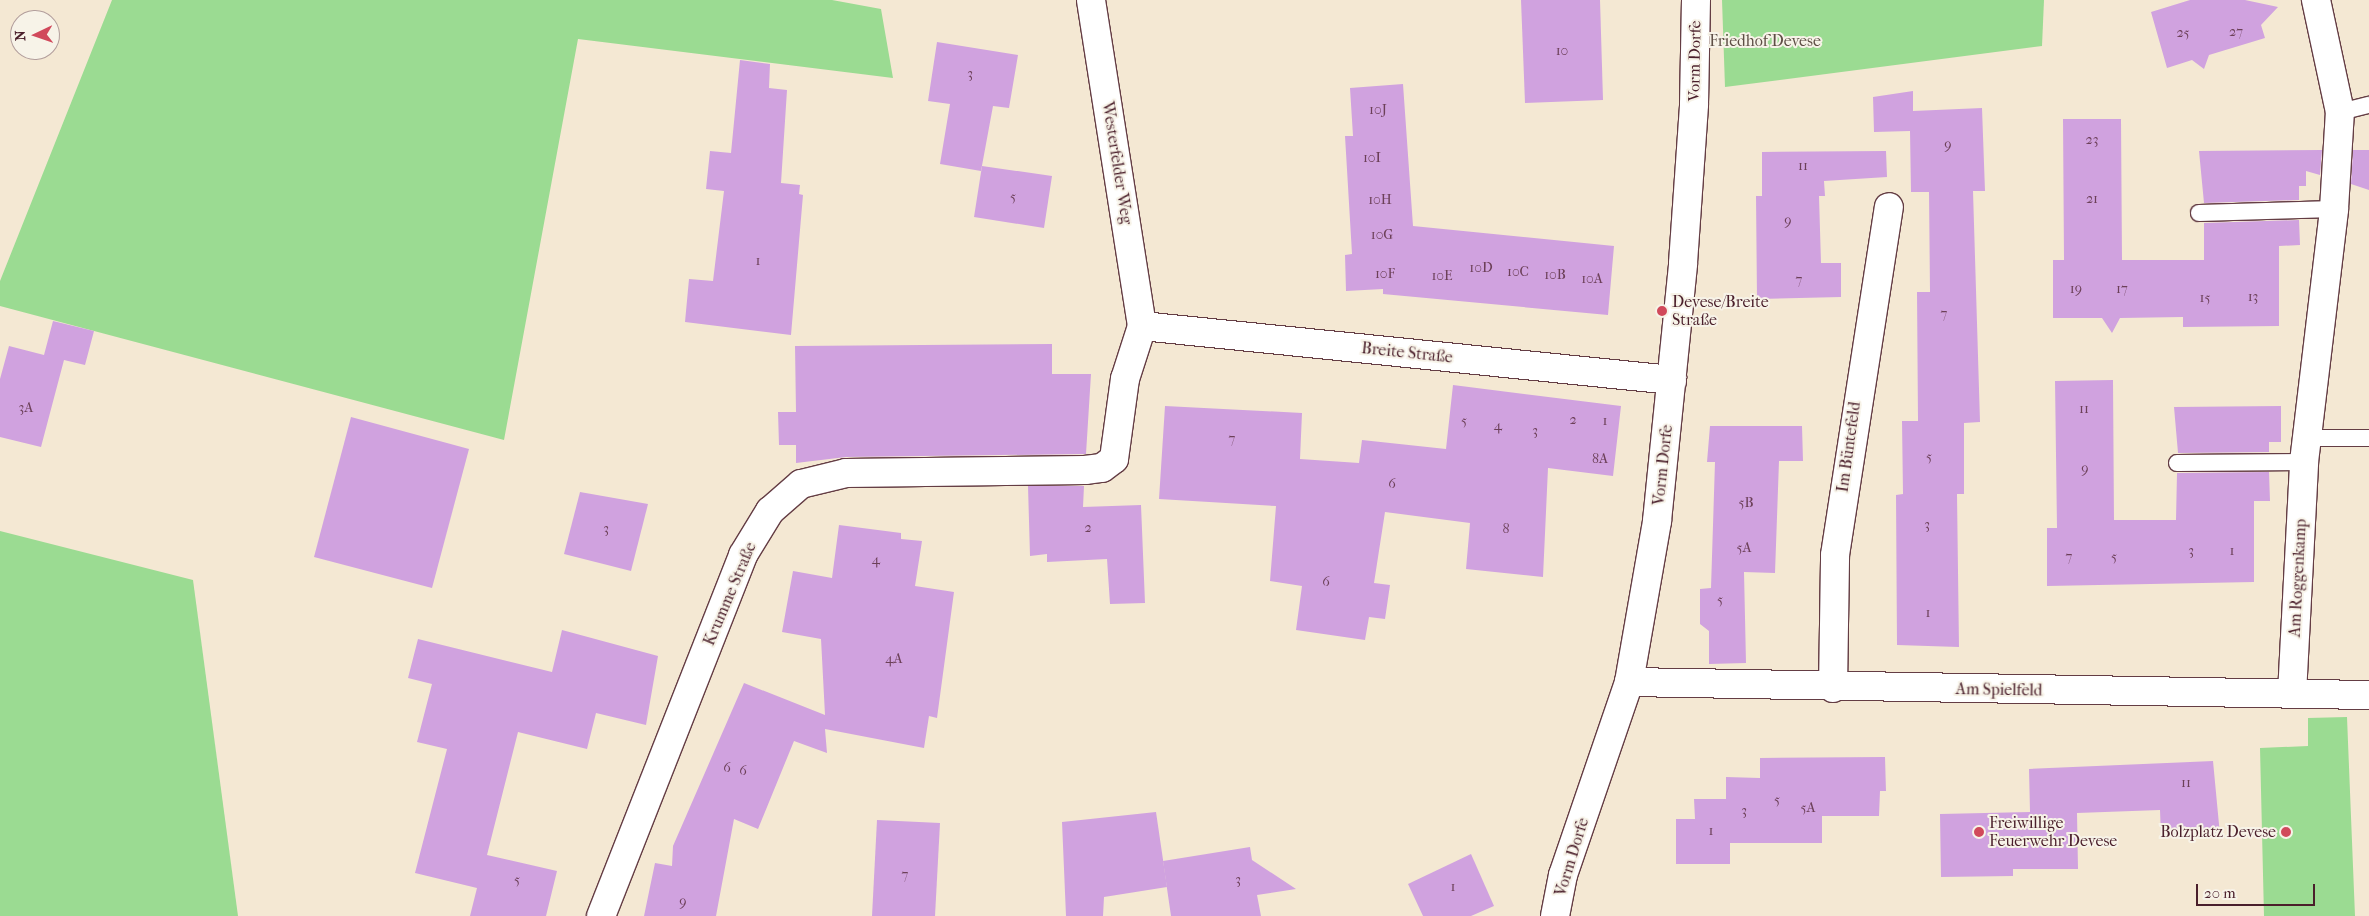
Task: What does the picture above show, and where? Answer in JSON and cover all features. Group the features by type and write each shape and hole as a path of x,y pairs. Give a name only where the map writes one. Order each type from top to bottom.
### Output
{"street":[{"name":"Westerfelder Weg","path":"1091,0 1142,326"},
{"name":"Vorm Dorfe","path":"1556,916 1563,875 1629,682 1657,522 1672,380 1694,104 1696,0"},
{"name":"Am Roggenkamp","path":"2292,694 2305,450 2334,210 2340,112 2316,0"},
{"name":"Im Büntefeld","path":"1833,688 1835,555 1889,207"},
{"name":"Breite Straße","path":"1142,326 1672,380"},
{"name":"Krumme Straße","path":"601,916 743,555 770,511 801,484 846,473 1019,473 1102,468 1114,459 1125,379 1142,326"},
{"name":"Am Spielfeld","path":"1629,682 1833,688 2369,695"}],"lane":[{"path":"2340,112 2369,105"},
{"path":"2199,213 2334,210"},
{"path":"2177,463 2305,450 2369,438"}],"green space":[{"path":"112,0 832,0 881,9 893,78 578,39 504,440 0,306 0,281"},
{"name":"Friedhof Devese","path":"1722,0 2044,0 2042,46 1725,87"},
{"path":"0,531 193,580 238,916 0,916"},
{"path":"2347,717 2355,916 2264,916 2260,748 2308,746 2308,718"}],"building":[{"path":"1521,0 1600,0 1603,100 1525,103"},
{"path":"2190,0 2245,0 2278,7 2261,25 2265,38 2209,55 2204,69 2192,60 2167,68 2151,12"},
{"path":"937,42 1018,55 1009,108 993,106 981,171 940,164 950,104 928,101"},
{"path":"740,60 770,64 769,88 787,90 781,183 800,185 799,194 803,195 791,335 685,322 689,279 713,281 724,191 706,189 710,151 731,153"},
{"path":"1403,84 1413,226 1614,246 1608,315 1383,294 1383,289 1346,291 1345,255 1352,254 1345,136 1353,136 1350,88"},
{"path":"1913,91 1913,111 1982,108 1985,191 1973,191 1980,422 1964,423 1964,494 1957,494 1959,647 1897,645 1896,495 1903,494 1902,421 1918,421 1917,292 1930,292 1929,192 1911,192 1910,131 1874,132 1873,97"},
{"path":"2063,119 2121,119 2122,260 2204,260 2204,223 2299,220 2300,245 2279,246 2279,326 2183,327 2183,317 2120,318 2112,333 2102,318 2053,318 2053,260 2064,260"},
{"path":"2322,150 2320,175 2306,171 2306,186 2299,186 2299,200 2204,203 2199,151"},
{"path":"2353,150 2369,150 2369,190 2351,184"},
{"path":"1886,151 1887,177 1824,181 1825,196 1819,196 1821,263 1841,263 1841,297 1757,299 1756,196 1762,196 1762,152"},
{"path":"982,166 1052,176 1044,228 974,217"},
{"path":"53,321 94,331 85,365 64,360 41,447 0,437 0,379 9,346 44,355"},
{"path":"1052,344 1052,374 1091,374 1086,454 846,457 796,463 796,445 779,445 778,412 796,412 795,346"},
{"path":"2113,380 2114,520 2176,520 2177,473 2269,472 2270,501 2254,501 2254,582 2047,586 2047,528 2057,528 2055,381"},
{"path":"1453,385 1621,406 1613,476 1548,468 1543,577 1466,569 1470,523 1385,512 1374,583 1390,585 1385,619 1369,617 1365,640 1296,630 1302,586 1270,581 1276,506 1159,499 1165,406 1302,413 1300,459 1359,463 1362,440 1446,449"},
{"path":"2281,406 2281,442 2269,442 2269,452 2178,453 2174,407"},
{"path":"351,417 469,449 432,588 314,557"},
{"path":"1710,426 1802,426 1803,461 1779,461 1775,573 1744,572 1746,663 1709,664 1709,631 1700,624 1700,589 1711,588 1715,462 1707,462"},
{"path":"1028,486 1084,486 1083,507 1141,505 1145,603 1110,604 1107,559 1047,562 1047,554 1030,556"},
{"path":"580,492 648,504 631,571 564,554"},
{"path":"839,525 901,533 901,539 922,541 915,586 954,592 937,718 929,716 924,748 825,729 827,753 794,741 758,829 734,819 716,916 644,916 655,863 672,866 673,846 744,683 825,715 821,639 782,632 793,571 832,578"},
{"path":"562,630 658,656 646,725 596,713 587,749 518,732 487,855 557,871 546,916 470,916 477,888 415,873 447,749 417,742 432,684 408,678 418,639 552,672"},
{"path":"1885,757 1886,791 1880,791 1879,816 1822,816 1822,843 1730,843 1730,864 1676,864 1676,819 1695,819 1694,799 1726,799 1726,777 1760,778 1760,758"},
{"path":"2213,761 2220,835 2161,837 2160,810 2077,813 2078,869 2013,869 2013,876 1941,877 1940,814 2030,812 2029,769"},
{"path":"1156,812 1167,887 1104,897 1103,916 1066,916 1062,822"},
{"path":"877,820 940,823 935,916 872,916"},
{"path":"1250,847 1252,860 1296,889 1257,895 1261,916 1171,916 1163,861"},
{"path":"1471,854 1494,906 1471,916 1423,916 1408,884"}],"place":[{"name":"Devese/Breite Straße","path":"1662,311"},
{"name":"Freiwillige Feuerwehr Devese","path":"1979,832"},
{"name":"Bolzplatz Devese","path":"2286,832"}]}
